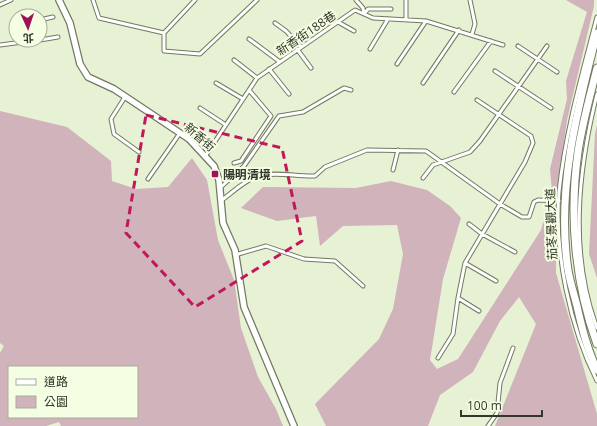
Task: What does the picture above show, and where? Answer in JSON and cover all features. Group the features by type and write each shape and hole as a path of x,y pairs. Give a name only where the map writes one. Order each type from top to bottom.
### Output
{"street":[{"name":"新香街","path":"59,0 70,23 80,64 88,77 114,89 180,133 206,155 214,166 219,180 223,223 234,250 244,307 294,426"},
{"name":"茄苳景觀大道","path":"596,372 589,353 568,270 566,201 570,150 580,99 597,33"},
{"name":"茄苳景觀大道","path":"597,68 578,152 574,201 577,267 588,321 597,344"}],"lane":[{"path":"0,5 11,0"},
{"path":"93,0 99,18 164,33"},
{"path":"195,0 164,33 164,51 200,54 257,0"},
{"path":"356,0 363,8 364,14"},
{"path":"406,0 406,20"},
{"path":"470,0 475,24 472,34"},
{"path":"364,14 368,9 391,9"},
{"name":"新香街188巷","path":"206,155 257,78 354,10 373,18 426,21 504,45"},
{"path":"48,18 53,17"},
{"name":"茄苳景觀大道","path":"597,17 565,146 559,201 561,250 568,298 575,324 596,372 597,381"},
{"path":"370,49 388,20"},
{"path":"397,64 426,21"},
{"path":"338,22 354,31"},
{"path":"274,23 286,31 299,48 311,68"},
{"path":"423,83 459,30"},
{"path":"48,39 58,37"},
{"path":"249,39 280,62"},
{"path":"454,92 491,41"},
{"path":"518,46 540,59 557,72"},
{"path":"423,178 433,164 470,152 540,59 547,46"},
{"path":"234,60 257,78"},
{"path":"269,70 289,94"},
{"path":"495,71 551,108"},
{"path":"216,83 243,99"},
{"path":"220,188 244,166 279,116 303,112 344,88 351,90"},
{"path":"234,163 241,161 271,116 249,90"},
{"path":"597,94 584,152 579,217 582,265 587,292 597,328"},
{"path":"125,96 111,119 114,134 139,152"},
{"path":"438,358 453,334 465,263 525,162 533,143 531,136 477,100"},
{"path":"200,108 226,125"},
{"path":"148,179 180,133"},
{"path":"220,201 258,176 275,174 315,176 325,167 367,150 398,150 426,151 500,204 522,217 529,217 534,202 538,200 559,201"},
{"path":"393,170 398,150"},
{"path":"469,224 482,234 515,252"},
{"path":"235,255 266,246 304,259 335,261 364,286"},
{"path":"465,263 496,281"},
{"path":"458,298 479,311"},
{"path":"488,426 497,413 500,383 514,348"}],"highlighted area":[{"path":"146,115 282,148 302,241 195,307 126,233"}],"green space":[{"path":"566,0 594,0 594,6 567,120 557,192 552,192 550,169 567,99 566,81 587,12"},
{"path":"0,111 67,127 111,161 112,181 136,189 168,187 192,158 207,180 218,240 234,280 241,328 258,377 276,409 283,426 61,426 59,422 46,426 0,426 0,353 4,346 0,343"},
{"path":"597,125 597,278 589,254 595,134"},
{"path":"391,181 427,190 450,206 461,218 443,279 430,360 437,369 458,359 541,230 546,210 556,212 556,273 597,414 597,426 495,426 536,324 519,297 500,321 473,372 440,395 428,426 326,426 315,404 379,339 393,309 403,254 397,225 343,226 320,246 316,216 277,221 241,208 263,187 356,188"}],"place":[{"name":"陽明清境","path":"215,174"}]}
